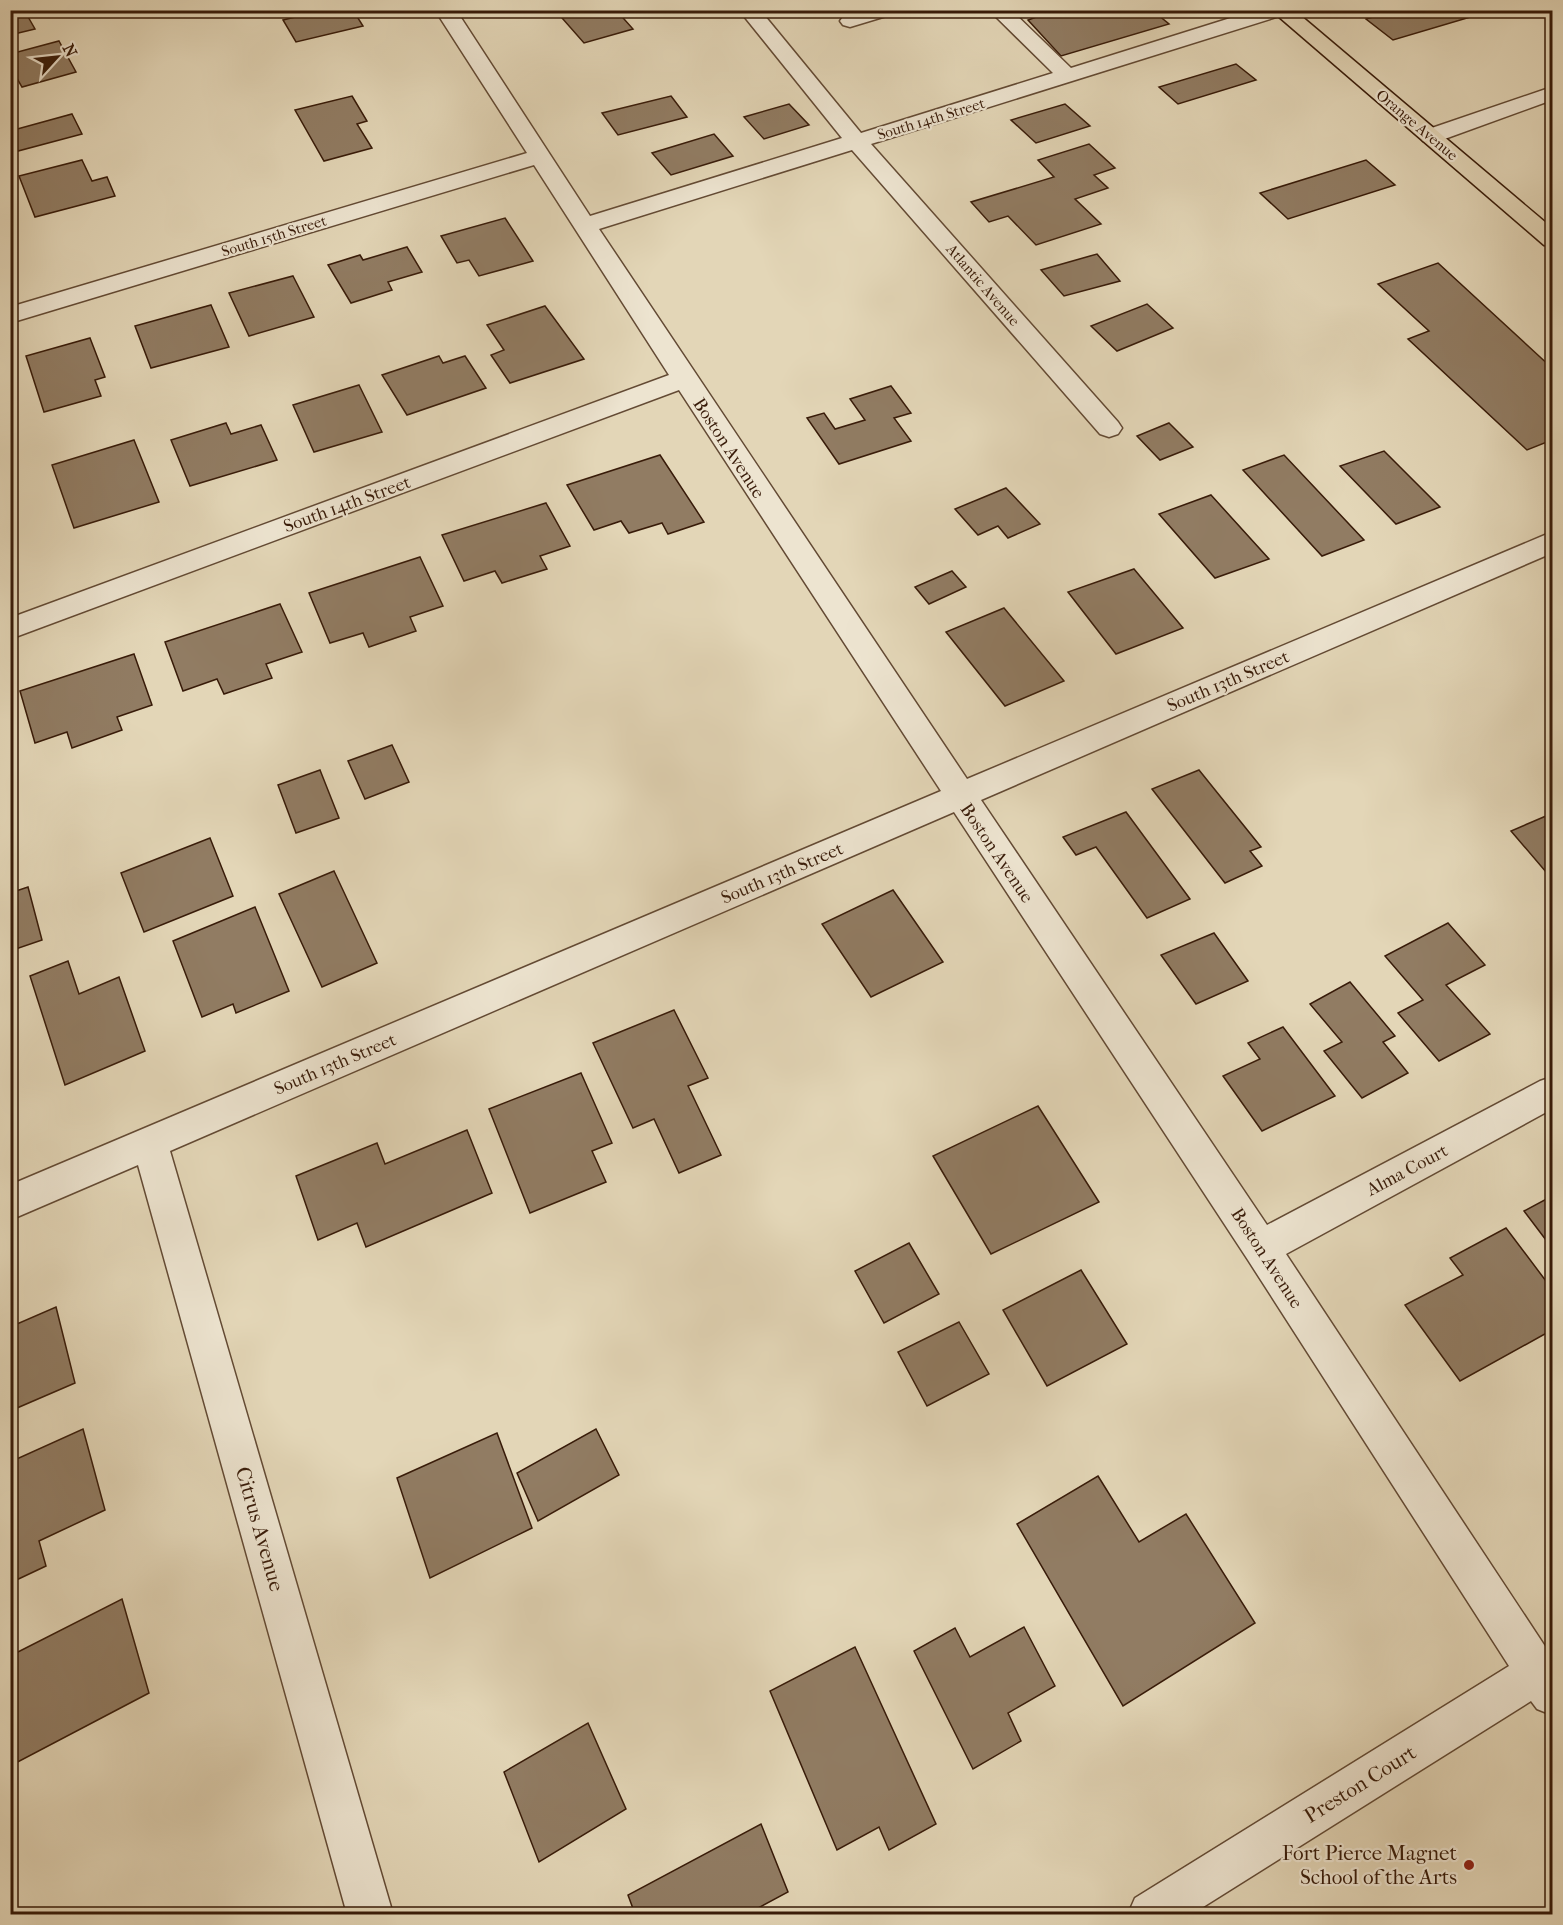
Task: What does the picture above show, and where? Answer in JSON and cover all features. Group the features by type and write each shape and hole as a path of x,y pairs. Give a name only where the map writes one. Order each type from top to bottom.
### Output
{"main road":[{"name":"Orange Avenue","path":"1280,10 1552,240"}],"street":[{"name":"Boston Avenue","path":"445,10 538,158 959,796 1261,1248 1545,1683"},
{"name":"Atlantic Avenue","path":"749,10 857,142 1109,428"},
{"path":"850,21 886,10"},
{"path":"999,10 1068,76"},
{"name":"South 14th Street","path":"584,226 1068,76 1203,24 1280,10"},
{"path":"1431,136 1552,93"},
{"name":"South 15th Street","path":"10,315 538,158"},
{"name":"South 14th Street","path":"10,629 684,379"},
{"name":"South 13th Street","path":"10,1203 1552,542"},
{"name":"Alma Court","path":"1261,1248 1552,1092"},
{"name":"Citrus Avenue","path":"150,1143 370,1914"},
{"name":"Preston Court","path":"1151,1914 1545,1683"}],"building":[{"path":"324,10 353,10 363,26 296,42 283,20"},
{"path":"555,10 616,10 633,29 584,43"},
{"path":"1041,10 1152,10 1169,24 1061,56 1028,20 1045,14"},
{"path":"1396,10 1494,10 1393,40 1366,19"},
{"path":"27,15 35,29 10,35 10,20"},
{"path":"59,41 76,72 22,87 10,66 10,54"},
{"path":"1236,64 1256,80 1178,104 1159,87"},
{"path":"352,96 367,121 357,124 372,148 324,161 295,110"},
{"path":"671,96 687,117 618,135 602,113"},
{"path":"789,104 809,125 764,139 744,117"},
{"path":"1065,104 1090,126 1036,143 1011,120"},
{"path":"72,114 82,134 18,151 10,131"},
{"path":"714,134 733,156 671,175 652,153"},
{"path":"1089,144 1115,168 1094,175 1108,188 1075,199 1101,224 1036,245 1008,216 989,222 971,202 1054,177 1038,160"},
{"path":"82,160 92,181 107,177 115,196 35,217 19,176"},
{"path":"1366,160 1395,185 1288,219 1260,193"},
{"path":"505,218 533,261 479,276 469,260 457,263 441,236"},
{"path":"407,247 422,272 388,282 392,290 351,303 328,265 360,255 363,260"},
{"path":"1097,254 1120,281 1064,296 1041,270"},
{"path":"1438,263 1552,368 1552,440 1527,450 1408,339 1429,331 1378,284"},
{"path":"293,276 314,317 249,336 229,293"},
{"path":"1147,304 1173,328 1117,351 1091,326"},
{"path":"211,305 229,347 151,368 135,326"},
{"path":"545,306 584,359 510,383 491,355 504,350 487,325"},
{"path":"90,338 105,377 95,380 101,396 44,412 26,356"},
{"path":"439,356 443,363 465,356 486,388 407,415 382,375"},
{"path":"359,385 382,432 314,452 293,405"},
{"path":"891,386 911,413 894,418 911,441 839,464 807,418 824,413 835,429 865,420 850,399"},
{"path":"226,423 231,434 261,425 277,460 190,486 171,440"},
{"path":"1169,423 1193,447 1160,460 1137,436"},
{"path":"134,440 159,502 74,528 52,465"},
{"path":"1384,451 1440,507 1396,524 1340,466"},
{"path":"660,455 704,522 668,534 662,523 629,533 621,521 594,530 567,485"},
{"path":"1284,455 1364,540 1322,556 1243,470"},
{"path":"1006,488 1040,524 1008,538 998,526 978,535 955,509"},
{"path":"1211,495 1269,559 1215,578 1159,514"},
{"path":"546,503 570,546 540,556 547,569 502,583 495,571 464,581 442,535"},
{"path":"420,557 443,606 410,617 416,631 369,647 363,633 330,643 309,593"},
{"path":"1134,569 1183,628 1116,654 1068,592"},
{"path":"952,571 966,587 929,604 915,587"},
{"path":"280,604 302,652 266,664 272,678 224,694 217,679 183,691 165,642"},
{"path":"1004,608 1064,681 1005,706 946,632"},
{"path":"134,654 152,705 117,717 122,730 72,748 67,732 35,743 20,691"},
{"path":"392,745 409,782 365,799 348,761"},
{"path":"320,770 339,818 296,833 278,785"},
{"path":"1199,770 1261,847 1250,851 1262,866 1225,883 1152,789"},
{"path":"1126,812 1190,899 1147,918 1096,847 1076,855 1063,837"},
{"path":"1546,816 1552,824 1552,879 1511,831"},
{"path":"210,838 233,896 144,932 121,873"},
{"path":"334,871 377,963 322,987 279,894"},
{"path":"28,887 42,940 10,951 10,893"},
{"path":"893,890 943,962 871,997 822,924"},
{"path":"255,907 289,991 236,1013 233,1004 202,1017 173,941"},
{"path":"1448,923 1485,965 1446,985 1490,1034 1439,1061 1398,1013 1423,1000 1385,956"},
{"path":"1214,933 1248,981 1196,1004 1161,955"},
{"path":"68,961 79,994 119,977 145,1051 65,1085 30,976"},
{"path":"1350,982 1395,1036 1383,1042 1408,1073 1362,1098 1324,1051 1342,1042 1310,1004"},
{"path":"674,1010 708,1078 688,1086 721,1155 679,1173 654,1119 633,1128 593,1043"},
{"path":"1283,1027 1335,1096 1262,1131 1223,1076 1260,1059 1248,1043"},
{"path":"581,1073 612,1143 592,1151 606,1182 530,1213 489,1109"},
{"path":"1038,1106 1099,1202 991,1254 933,1156"},
{"path":"467,1130 492,1193 366,1247 357,1223 318,1240 296,1176 377,1143 385,1164"},
{"path":"1552,1196 1552,1248 1524,1211"},
{"path":"1506,1228 1552,1289 1552,1330 1460,1381 1405,1305 1463,1275 1450,1258"},
{"path":"909,1243 939,1294 884,1323 855,1271"},
{"path":"1081,1270 1127,1344 1047,1386 1003,1310"},
{"path":"56,1307 75,1383 10,1411 10,1327"},
{"path":"959,1322 989,1374 927,1406 898,1352"},
{"path":"83,1429 105,1510 39,1541 46,1566 10,1583 10,1462"},
{"path":"596,1429 619,1475 538,1521 517,1473"},
{"path":"497,1433 532,1528 430,1578 397,1478"},
{"path":"1098,1476 1139,1542 1186,1514 1255,1623 1123,1706 1017,1524"},
{"path":"122,1599 149,1693 10,1766 10,1656"},
{"path":"1024,1627 1055,1686 1008,1713 1021,1741 973,1769 914,1651 955,1628 970,1657"},
{"path":"855,1647 936,1824 889,1850 879,1827 837,1850 770,1691"},
{"path":"588,1723 626,1809 539,1862 504,1772"},
{"path":"761,1824 788,1892 747,1914 635,1914 628,1895"}],"place":[{"name":"Fort Pierce Magnet School of the Arts","path":"1469,1865"}]}
